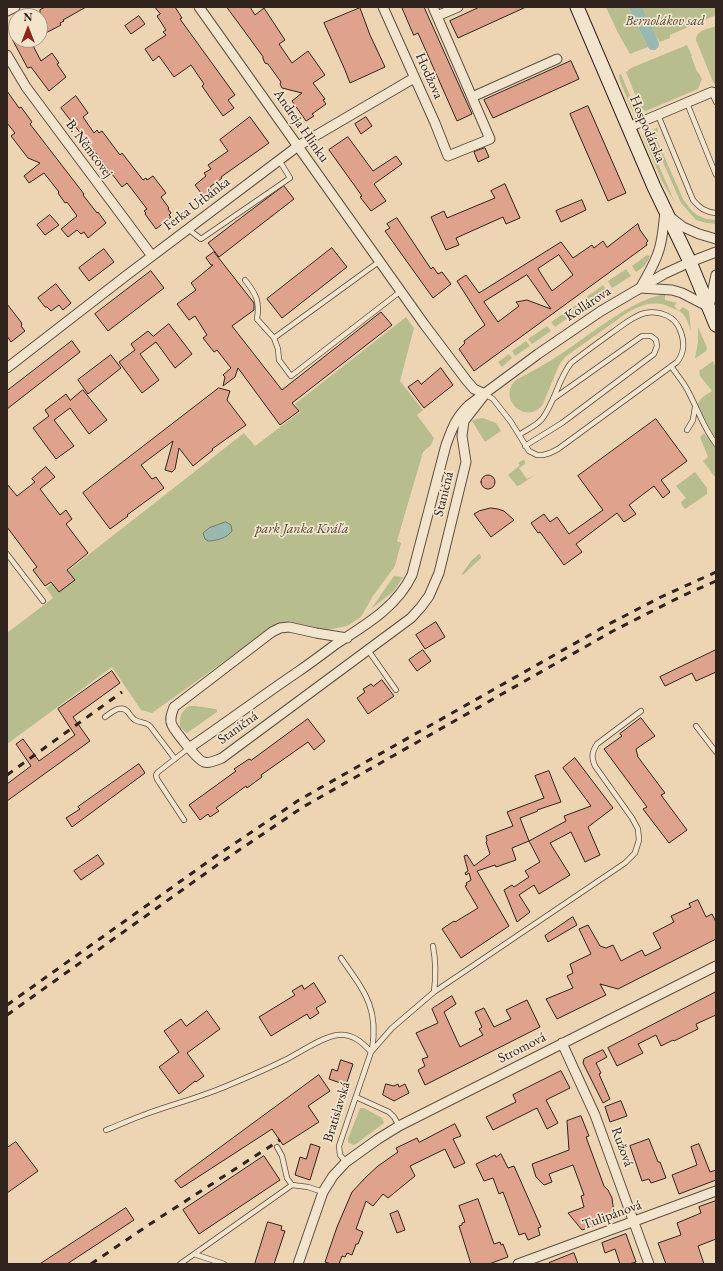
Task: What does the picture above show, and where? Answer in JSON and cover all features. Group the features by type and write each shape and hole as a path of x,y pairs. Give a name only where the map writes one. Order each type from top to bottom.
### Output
{"street":[{"path":"7,11 15,7"},
{"name":"Andreja Hlinku","path":"199,7 466,381 474,389 485,394"},
{"name":"Hodžova","path":"383,7 448,156 490,139 472,97"},
{"path":"433,7 472,97 557,59"},
{"path":"437,16 458,7"},
{"name":"Hospodárska","path":"576,7 665,213 690,262 716,325"},
{"name":"B. Němcovej","path":"7,55 26,87 152,256"},
{"name":"Ferka Urbánka","path":"7,367 298,146 414,78"},
{"path":"629,127 714,92"},
{"path":"665,213 683,227 716,239"},
{"path":"665,213 658,254 640,288 672,290 682,293 709,307 716,275"},
{"name":"Kollárova","path":"485,394 544,350 601,311 664,274 716,252"},
{"name":"Staničná","path":"189,748 371,621 397,599 412,575 452,426 462,411 472,402 485,394"},
{"name":"Staničná","path":"347,638 289,627 280,628 272,632 174,707 171,716 171,724 197,758 204,762 213,762 222,758 411,618 421,608 429,596 439,573 466,462 462,436 464,421 485,394"},
{"name":"Stromová","path":"346,1162 399,1126 716,966"},
{"name":"Ružová","path":"562,1043 596,1115 649,1264"},
{"name":"Bratislavská","path":"298,1264 323,1192 332,1176 346,1162"},
{"name":"Tulipánová","path":"518,1264 716,1192"}],"lane":[{"path":"714,92 716,102"},
{"path":"687,103 716,175"},
{"path":"658,115 692,200 707,212 716,213"},
{"path":"188,229 201,239 290,178 279,160"},
{"path":"274,338 380,262"},
{"path":"245,280 256,297 259,307 257,319 274,338 278,349 279,360 291,376 401,291"},
{"path":"485,394 493,398 529,451 538,455 550,454 677,362 683,351 683,337 679,327 674,320 656,312 645,313 633,318 570,363 564,371 552,400 541,419 519,435"},
{"path":"525,446 562,423 654,354 657,346 656,340 651,336 642,336 552,400"},
{"path":"671,366 689,393 695,408 716,444"},
{"path":"687,430 692,420 695,408"},
{"path":"7,554 43,601"},
{"path":"368,650 396,690"},
{"path":"105,717 118,709 127,710 135,720 147,723 150,726 175,759"},
{"name":"Bratislavská","path":"346,1162 340,1155 339,1146 371,1052 392,1028 425,998 625,863 635,853 639,840 638,829 632,818 595,766 592,759 593,751 597,744 641,711"},
{"path":"696,726 716,752"},
{"path":"184,820 157,779 156,775 189,748"},
{"path":"433,946 436,960 434,992"},
{"path":"341,958 365,993 371,1009 374,1036 371,1052"},
{"path":"106,1130 227,1086 284,1061 326,1038 336,1035 352,1037 364,1044 371,1052"},
{"path":"356,1097 388,1112 394,1117 399,1126"},
{"path":"277,1147 282,1156 287,1178 292,1185"},
{"path":"180,1264 292,1185 308,1187 323,1192"},
{"path":"194,1254 224,1264"}],"green space":[{"path":"606,7 628,7 648,47 630,54"},
{"name":"Bernolákov sad","path":"640,7 716,7 716,15 670,35 670,38 660,42 652,31"},
{"path":"716,26 716,83 714,84 696,40 700,32"},
{"path":"687,45 697,72 702,79 698,89 646,111 641,109 626,72 631,68"},
{"path":"621,74 638,115 634,114 632,110 620,81 619,75"},
{"path":"658,127 656,138 683,199 691,210 697,215 706,219 716,220 716,224 696,220 681,203 651,135 653,130"},
{"path":"644,131 675,203 662,181 643,136"},
{"path":"647,255 650,256 648,261 636,272 632,266"},
{"path":"626,269 631,276 612,288 608,281"},
{"path":"603,285 607,291 589,303 585,298"},
{"path":"665,294 665,300 677,303 674,306 678,310 659,304 647,304 635,308 565,357 559,365 543,404 536,410 529,412 522,411 516,407 512,402 510,395 511,387 516,380 561,354 625,310 652,297"},
{"path":"582,301 585,306 555,327 551,322"},
{"path":"683,307 689,311 691,331 688,322 679,311"},
{"name":"park Janka Kráľa","path":"406,317 414,328 400,381 423,410 417,415 434,438 431,445 423,452 397,541 401,543 395,566 373,596 361,617 347,626 327,630 287,624 272,627 152,713 141,710 112,667 7,744 7,633 53,598 46,588 244,433 255,446 300,412 295,404"},
{"path":"547,326 551,331 532,344 528,339"},
{"path":"698,327 707,348 706,351 695,358 698,342"},
{"path":"526,341 530,346 515,356 512,351"},
{"path":"509,354 512,358 502,367 498,362"},
{"path":"713,361 716,369 716,438 698,407 700,399 712,391 700,376 699,371"},
{"path":"483,418 496,423 501,431 485,442 472,421"},
{"path":"704,433 716,449 716,477 703,461 708,457 700,437"},
{"path":"523,460 525,461 525,464 519,468 527,479 536,474 517,486 508,475 520,465 518,463"},
{"path":"695,472 707,488 707,494 685,509 681,502 686,498 676,486"},
{"path":"479,554 481,558 461,575 471,561"},
{"path":"394,576 403,577 394,591 371,609"},
{"path":"189,706 216,709 217,712 187,733 180,727 180,721 182,712"},
{"path":"360,1108 364,1108 382,1118 384,1123 353,1145 348,1142 348,1139"}],"water":[{"path":"226,522 231,525 232,531 230,533 218,540 208,541 205,539 203,533 209,528"}],"building":[{"path":"86,7 63,20 64,21 60,23 61,25 48,32 48,8 44,8"},
{"path":"155,7 175,7 182,18 180,19 235,95 228,100 234,108 223,116 202,86 204,84 191,65 174,77 159,56 153,61 145,49 166,35 163,32 166,30 157,16 160,14"},
{"path":"227,7 250,7 255,15 264,8 285,40 279,44 292,63 308,51 325,75 313,83 325,99 323,100 326,104 312,114 314,116 306,121 292,101 302,93 282,88 280,84 281,82 268,64 265,63 263,57"},
{"path":"402,7 424,7 472,114 457,121 418,33 414,35"},
{"path":"480,7 526,7 458,38 450,21"},
{"path":"360,8 370,35 385,67 350,83 324,23"},
{"path":"139,16 145,24 131,34 125,26"},
{"path":"17,48 34,48 41,61 52,53 59,63 57,64 66,77 49,91 31,67 28,68"},
{"path":"571,61 579,79 493,118 484,100"},
{"path":"7,91 19,108 21,107 32,122 30,124 84,194 83,195 106,223 88,238 84,232 81,234 77,230 68,237 61,229 77,216 67,202 65,203 58,193 59,192 44,173 29,183 24,176 40,163 28,158 11,136 15,133 7,123"},
{"path":"76,96 88,113 83,117 94,133 97,130 99,133 102,131 120,155 122,153 143,180 146,178 147,180 153,176 166,193 161,197 169,208 168,209 171,213 169,215 171,217 156,229 145,214 146,213 144,211 147,209 127,183 122,187 61,108"},
{"path":"588,106 626,193 608,201 570,114"},
{"path":"250,117 269,143 221,177 222,178 210,187 215,194 207,201 195,185 206,176 204,173 211,169 208,165 228,151 220,140"},
{"path":"366,117 372,126 361,134 355,124"},
{"path":"348,137 373,171 396,156 402,164 374,184 386,201 371,211 329,150"},
{"path":"485,148 489,157 478,162 474,152"},
{"path":"505,184 520,218 506,224 503,217 456,238 459,245 446,250 431,217 444,211 447,218 495,198 491,191"},
{"path":"284,186 294,199 219,257 208,243"},
{"path":"582,200 586,210 561,222 556,211"},
{"path":"50,215 59,225 45,235 37,225"},
{"path":"397,218 431,269 433,267 438,274 442,272 451,284 433,298 385,231 390,228 387,224"},
{"path":"638,224 640,230 648,241 646,243 647,245 474,371 459,349 465,343 464,341 485,325 457,281 466,275 479,293 561,242 573,258 592,245 594,248 603,241 607,247","holes":["559,255 573,275 552,291 538,269","527,275 551,309 527,300 516,302 519,306 498,322 484,302"]},
{"path":"332,248 347,267 282,318 267,299"},
{"path":"104,249 114,262 89,281 79,268"},
{"path":"214,252 254,303 254,310 232,326 282,390 381,312 392,325 292,403 299,411 280,425 238,368 235,377 223,386 225,377 223,375 231,368 217,350 214,352 203,338 207,335 195,316 189,320 177,304 196,290 191,283 213,265 211,265 206,258"},
{"path":"151,271 164,288 108,331 95,314"},
{"path":"56,284 71,303 63,310 59,305 51,311 45,307 38,298"},
{"path":"7,304 21,322 21,326 25,331 11,342 7,336"},
{"path":"169,324 192,354 175,368 156,342 140,354 159,380 142,393 119,362 135,350 131,344 148,331 153,336"},
{"path":"72,341 80,352 7,409 7,391"},
{"path":"111,355 121,368 88,394 78,380"},
{"path":"441,368 453,385 424,408 408,387 418,380 421,384"},
{"path":"219,388 230,391 227,400 246,425 212,449 213,450 193,466 179,448 175,469 172,472 165,470 173,441 141,465 152,479 156,477 164,488 110,529 83,493"},
{"path":"83,390 107,420 89,434 70,408 54,420 74,446 56,459 33,428 49,416 45,410 66,394 70,400"},
{"path":"656,419 687,461 661,480 670,492 663,498 654,486 629,505 636,514 624,522 617,513 576,544 582,552 564,565 540,532 538,533 531,523 544,514 550,522 557,517 569,534 603,510 578,476"},
{"path":"46,467 55,477 40,489 60,515 66,510 72,519 66,524 88,553 67,570 75,580 59,592 51,582 45,586 33,570 37,567 7,527 7,484 17,496 35,482 32,479"},
{"path":"485,475 491,475 495,479 495,485 491,489 485,489 481,485 481,479"},
{"path":"491,508 504,511 514,520 491,537 474,514"},
{"path":"436,622 445,637 425,649 416,635"},
{"path":"423,650 431,661 417,671 409,660"},
{"path":"716,650 716,672 696,681 692,673 665,686 660,677"},
{"path":"112,671 120,683 73,717 90,741 7,801 7,784 31,766 16,744 23,739 39,761 75,735 58,709"},
{"path":"382,680 394,696 368,714 357,698 365,692 363,689 371,684 373,686"},
{"path":"641,718 655,736 636,749 638,757 665,793 661,795 687,830 669,843 643,809 647,807 604,749 622,736 620,734"},
{"path":"308,719 325,741 314,750 308,742 261,775 262,777 247,788 246,786 216,808 219,811 210,817 208,814 200,820 189,805 236,771 234,769 249,759 251,760"},
{"path":"575,758 613,808 588,827 600,855 585,862 571,832 550,843 570,875 539,894 534,885 519,895 530,912 517,922 504,890 512,885 514,887 529,877 525,871 540,862 529,841 566,821 564,816 591,806 563,768"},
{"path":"139,764 145,773 72,827 66,818 80,809 78,807"},
{"path":"549,771 561,802 537,810 538,811 520,818 529,841 512,848 516,860 496,867 495,865 477,871 509,926 461,958 442,929 478,908 465,886 467,885 466,883 471,880 469,873 466,875 465,873 468,871 464,856 467,855 474,866 490,854 486,842 486,836 513,826 507,812 544,798 535,776"},
{"path":"98,855 104,864 81,880 74,871"},
{"path":"698,900 706,917 712,914 716,922 716,939 618,989 600,984 606,995 557,1019 546,999 573,988 567,976 573,973 570,964 591,954 579,929 588,925 600,946 606,948 613,945 621,961 642,950 645,956 661,948 653,933 674,922 671,916 691,907 689,904"},
{"path":"573,917 577,925 548,942 545,936"},
{"path":"314,983 326,1002 316,1008 319,1013 310,1019 307,1014 271,1036 259,1017 295,995 292,991 302,985 304,989"},
{"path":"716,992 716,1015 696,1024 698,1029 661,1046 656,1035 638,1044 643,1053 617,1066 608,1048"},
{"path":"452,996 456,1004 444,1012 460,1047 483,1035 479,1029 482,1027 475,1012 484,1008 494,1027 511,1019 506,1010 527,1000 540,1027 425,1085 418,1070 425,1066 422,1059 428,1057 416,1033 438,1023 432,1009"},
{"path":"207,1011 220,1029 187,1053 204,1076 196,1082 195,1081 179,1094 159,1067 179,1052 164,1031 181,1019 186,1026"},
{"path":"603,1050 607,1057 596,1063 610,1099 603,1103 583,1063 584,1059"},
{"path":"341,1060 353,1064 346,1085 329,1079 332,1069 337,1071"},
{"path":"561,1071 570,1088 546,1100 558,1123 547,1129 537,1108 493,1130 486,1117 516,1102 513,1095"},
{"path":"319,1075 330,1091 308,1106 319,1122 283,1145 272,1129 181,1188 175,1181"},
{"path":"386,1084 394,1086 398,1084 399,1087 405,1084 409,1093 394,1101 383,1095"},
{"path":"621,1101 627,1116 610,1122 605,1107"},
{"path":"581,1116 589,1136 586,1137 604,1186 612,1198 615,1218 582,1230 568,1213 584,1207 581,1196 584,1195 573,1165 549,1174 552,1182 544,1185 536,1177 532,1164 569,1150 567,1121"},
{"path":"455,1124 461,1136 453,1139 465,1163 454,1168 445,1149 410,1166 415,1176 388,1198 383,1194 373,1206 366,1201 356,1229 363,1232 352,1255 347,1253 345,1257 342,1256 339,1264 325,1262 337,1227 352,1192 366,1177 378,1166 398,1152 396,1148 417,1138 419,1142"},
{"path":"649,1139 666,1178 651,1183 649,1179 642,1181 630,1146"},
{"path":"16,1142 38,1171 7,1193 7,1148"},
{"path":"311,1144 320,1147 310,1180 295,1175 300,1157 306,1159"},
{"path":"699,1144 710,1172 716,1170 716,1180 679,1194 672,1175 697,1165 691,1147"},
{"path":"501,1154 508,1168 514,1166 541,1227 538,1228 540,1235 528,1240 525,1233 519,1235 503,1192 499,1194 493,1178 484,1181 476,1164 495,1155 496,1157"},
{"path":"264,1156 280,1180 199,1234 183,1210"},
{"path":"478,1199 494,1244 500,1242 501,1245 503,1244 508,1257 489,1264 471,1264 459,1226 465,1222 459,1206"},
{"path":"716,1201 716,1239 698,1246 704,1264 666,1264 658,1243 681,1235 677,1223 701,1213 699,1207"},
{"path":"126,1208 134,1220 67,1264 40,1264"},
{"path":"398,1211 405,1230 397,1233 390,1214"},
{"path":"268,1222 282,1226 281,1230 285,1231 274,1264 255,1264"},
{"path":"626,1234 636,1262 620,1264 615,1249 605,1253 602,1243"},
{"path":"574,1253 578,1264 549,1264 549,1263"}],"waterway":[{"path":"635,7 653,44"}],"railway":[{"path":"7,1005 216,856 299,800 609,624 661,597 716,572"},
{"path":"7,1015 220,863 303,807 613,631 682,596 716,581"},
{"path":"7,775 122,692"},
{"path":"91,1264 280,1140"}]}
